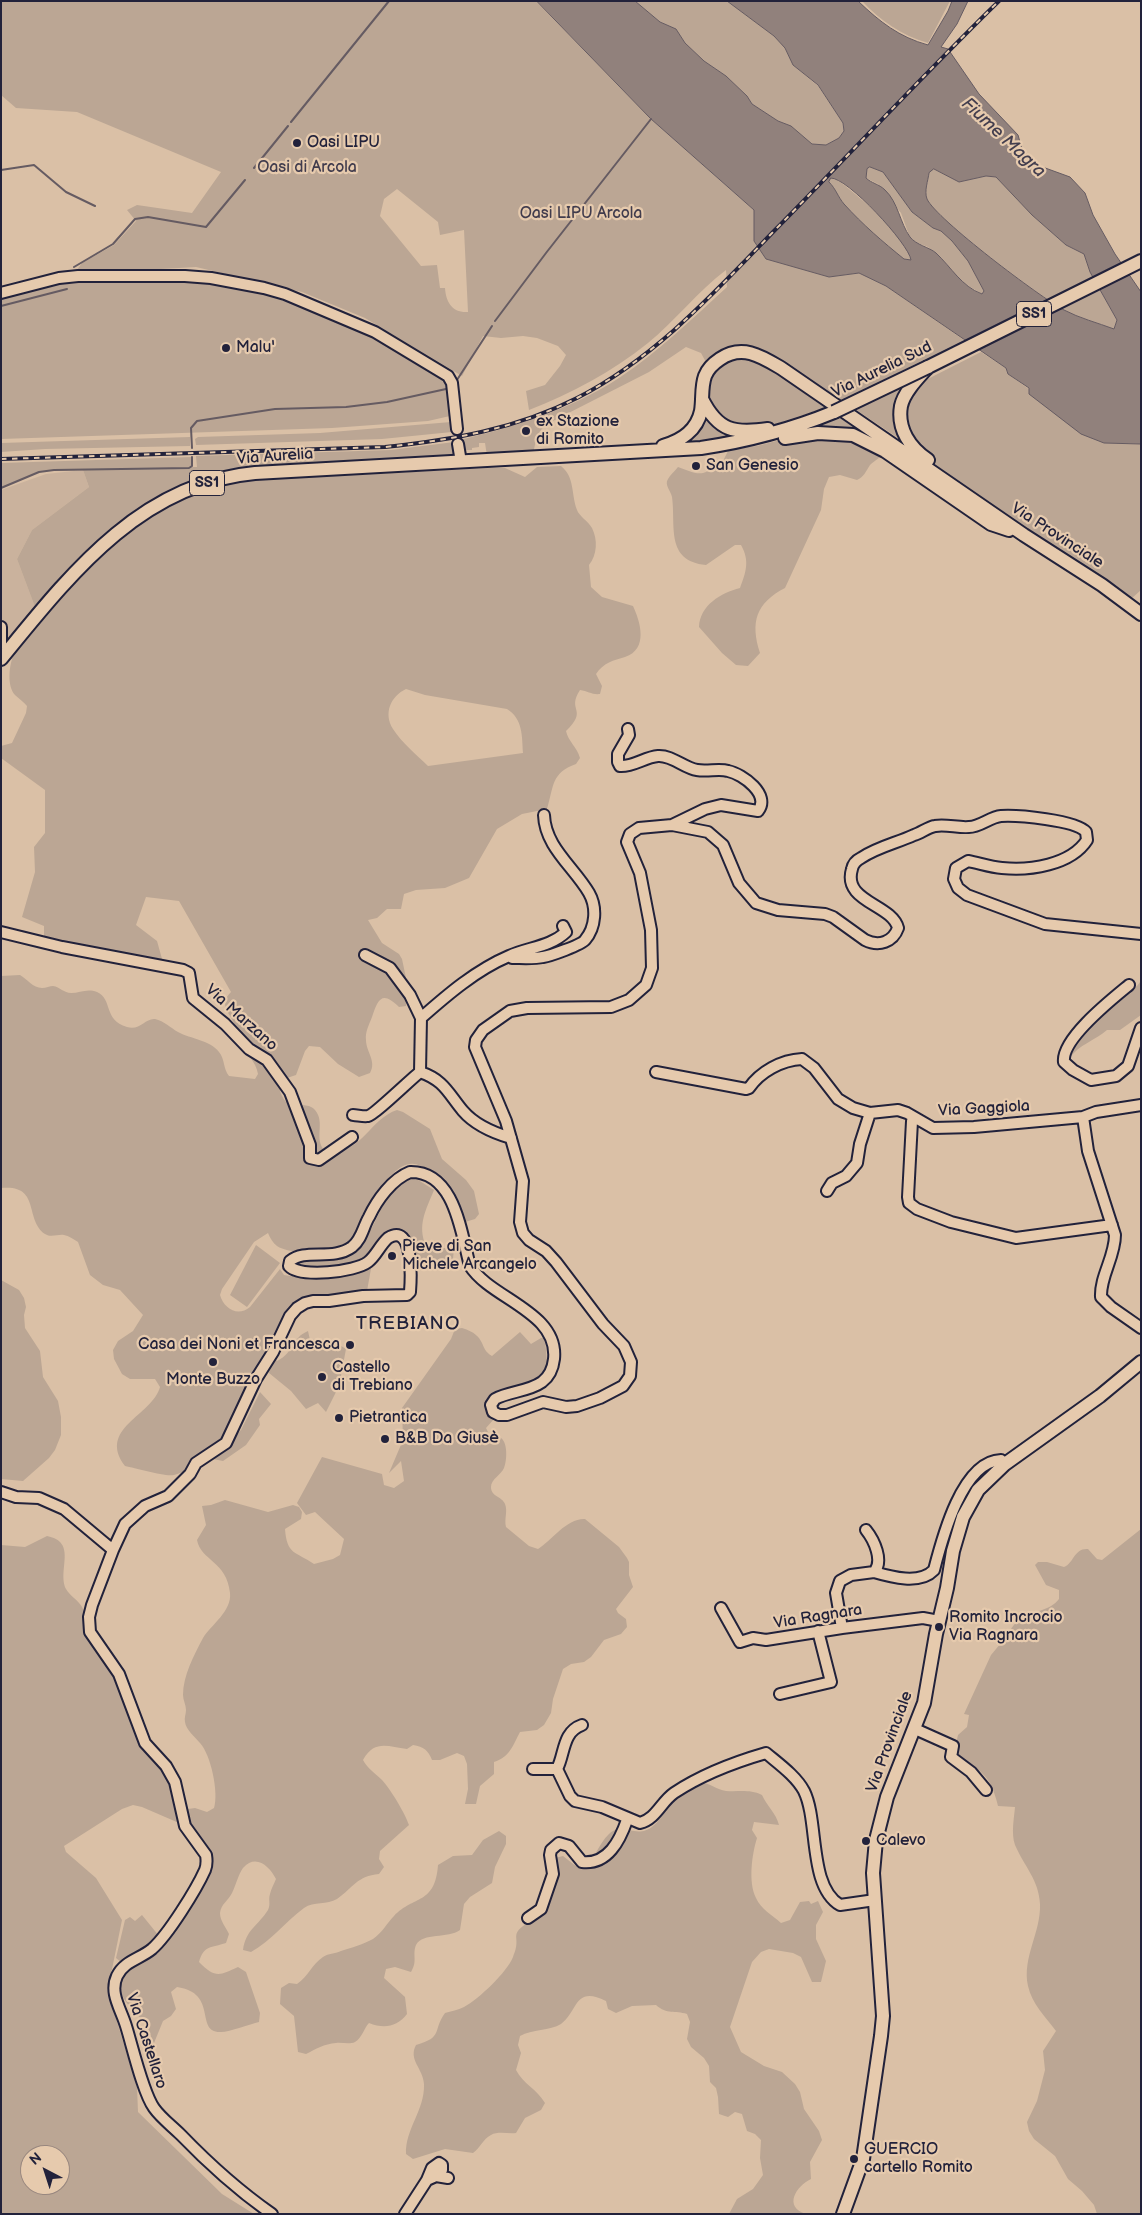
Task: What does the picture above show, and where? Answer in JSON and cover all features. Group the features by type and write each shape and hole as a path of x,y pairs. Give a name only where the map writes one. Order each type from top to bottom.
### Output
{"main road":[{"name":"Via Aurelia Sud","path":"625,453 701,448 746,441 804,424 834,412 928,367 1141,261"},
{"path":"625,453 678,442 697,423 701,411 704,382 711,366 725,356 745,351 756,354 781,368 958,485 1001,511 1024,535"},
{"path":"928,367 911,387 901,406 904,435 923,457 958,485"},
{"path":"702,399 717,421 734,430 755,431 793,424 804,424"},
{"path":"701,448 731,450 757,446 799,435 818,433 853,435 885,451 992,524 1024,535"},
{"name":"Via Aurelia","path":"1,659 8,644 76,570 109,539 138,516 188,489 231,475 625,453"},
{"name":"Via Provinciale","path":"1024,535 1102,585 1141,614"},
{"name":"Via Provinciale","path":"843,2214 863,2159 882,2036 883,2016 874,1865 880,1820 926,1695 953,1551 963,1517 978,1490 1005,1464 1100,1396 1141,1362"}],"street":[{"path":"1,292 59,278 78,276 185,276 211,278 264,288 317,306 375,332 448,376 452,387 457,429"},
{"path":"458,444 461,462"},
{"path":"1,627 8,644"},
{"path":"628,729 629,734 626,742 618,754 620,766 660,756 696,770 727,770 741,776 751,784 761,801 762,807 758,811 721,806 705,809 672,825"},
{"path":"504,959 542,958 584,941 593,926 594,903 589,892 548,835 544,826 544,815"},
{"path":"511,1138 503,1113 476,1054 475,1047 479,1034 498,1018 517,1009 612,1007 629,1000 642,989 650,978 652,968 651,930 640,873 628,846 628,837 639,828 672,825 708,832 717,837 726,849 739,883 756,903 778,910 825,914 833,917 865,940 871,943 881,943 890,940 898,928 892,918 864,899 854,888 851,877 852,870 862,857 934,826 968,828 983,824 999,816 1074,825 1086,832 1087,840 1070,857 1036,867 1014,868 1001,868 968,861 956,868 954,874 955,883 967,895 1045,924 1141,934"},
{"path":"420,1018 445,996 504,959 557,941 566,932 563,926"},
{"name":"Via Marzano","path":"1,932 62,947 183,970 189,973 193,998 225,1024 249,1049 267,1060 290,1092 310,1145 310,1158 319,1160 352,1137"},
{"path":"365,955 390,968 410,995 420,1018 420,1072"},
{"path":"1129,985 1079,1031 1065,1052 1064,1062 1073,1070 1091,1080 1116,1076 1128,1066 1141,1028"},
{"path":"656,1072 686,1076 746,1089 766,1070 795,1059 802,1059 814,1068 838,1099 853,1108 870,1114 860,1144 857,1163 846,1176 832,1183 827,1191"},
{"path":"420,1072 430,1076 450,1092 464,1112 492,1133 511,1138"},
{"path":"352,1114 369,1116 379,1110 397,1090 420,1072"},
{"name":"Via Gaggiola","path":"870,1114 898,1110 933,1128 951,1128 1083,1117 1096,1112 1141,1105"},
{"path":"1083,1117 1088,1151 1112,1225 1115,1249 1107,1271 1101,1297 1111,1307 1141,1328"},
{"path":"915,1118 912,1122 908,1197 909,1202 917,1210 951,1222 1016,1238 1112,1225"},
{"name":"Via Castellaro","path":"272,2214 211,2167 154,2108 146,2091 122,2014 114,1995 116,1978 126,1964 149,1952 158,1942 205,1870 207,1860 186,1826 175,1782 166,1766 145,1743 119,1674 90,1632 89,1617 113,1550 125,1524 145,1506 168,1496 190,1474 196,1463 226,1443 256,1379 278,1343 290,1316 297,1308 313,1300 329,1301 374,1295 407,1295 410,1292 410,1250 405,1240 400,1236 388,1238 369,1262 354,1270 301,1272 291,1269 289,1266 290,1261 301,1256 336,1254 352,1247 360,1238 369,1216 386,1191 403,1174 410,1172 421,1173 438,1183 452,1201 470,1266 475,1273 490,1287 521,1305 535,1317 547,1329 552,1339 555,1355 548,1377 540,1383 495,1398 490,1406 495,1413 507,1415 543,1402 566,1407 577,1406 600,1398 623,1386 630,1376 631,1370 631,1362 624,1346 603,1324 546,1251 523,1234 520,1222 523,1181 511,1138"},
{"path":"842,1628 836,1593 840,1581 851,1575 874,1572 907,1578 922,1578 930,1575 934,1570 952,1514 968,1483 985,1464 1001,1460 1005,1464"},
{"path":"1,1492 16,1497 39,1498 64,1508 113,1550"},
{"path":"866,1530 876,1548 877,1567 874,1572"},
{"name":"Via Ragnara","path":"721,1608 740,1642 752,1638 766,1640 818,1631 923,1618 939,1621"},
{"path":"780,1694 831,1682 818,1631"},
{"path":"582,1725 575,1727 567,1740 562,1749 557,1769 570,1796 575,1801 602,1807 628,1820 640,1823 646,1821 671,1794 692,1782 739,1760 766,1753 795,1779 805,1793 815,1841 817,1865 823,1883 832,1897 840,1905 875,1900"},
{"path":"915,1729 953,1746 950,1757 971,1772 986,1790"},
{"path":"533,1769 557,1769"},
{"path":"528,1918 541,1909 546,1889 552,1878 550,1855 553,1846 559,1843 569,1846 582,1862 598,1859 613,1850 628,1820"},
{"path":"405,2214 427,2180 443,2177"}],"shaded area":[{"path":"83,470 89,487 32,530 17,559 35,607 1,651 1,490 46,474"}],"green space":[{"path":"1,1 537,1 651,119 754,210 754,241 766,259 829,277 859,273 886,286 964,340 839,402 764,351 756,348 743,347 707,364 701,353 686,347 649,372 545,425 537,435 533,454 487,456 485,443 479,443 479,447 472,448 472,450 461,450 459,440 521,423 563,408 619,378 661,346 727,287 726,270 634,354 591,381 529,410 526,391 545,385 566,355 558,346 537,338 483,336 462,376 365,318 302,292 196,267 74,274 82,263 114,245 136,221 127,210 137,205 192,213 221,172 77,112 16,108 1,95","holes":["397,189 438,222 440,235 464,230 468,312 458,311 448,302 445,288 440,288 437,265 421,266 380,216 384,199"]},
{"path":"635,1 727,1 774,36 785,48 793,65 818,86 843,123 844,131 839,138 826,145 812,144 791,126 778,121 752,104 747,96 726,76 704,61 685,43 676,29 660,22"},
{"path":"862,1 950,1 928,43 892,27"},
{"path":"870,167 883,172 912,212 933,228 941,231 952,241 968,261 984,291 982,294 960,281 944,261 928,247 913,241 901,213 878,184 866,178 866,169"},
{"path":"934,169 959,182 986,176 996,177 1032,215 1066,245 1084,254 1090,272 1117,320 1114,329 1076,316 1052,303 968,240 934,209 927,199 926,189 929,173"},
{"path":"831,178 835,178 879,215 900,239 911,260 904,259 851,212 829,182"},
{"path":"165,281 214,284 264,294 315,309 384,342 447,383 451,394 450,416 428,421 332,428 1,439 1,298 56,285 90,282"},
{"path":"981,352 1006,368 1008,374 1104,443 1141,444 1141,590 1131,599 924,457 904,435 905,398 912,387"},
{"path":"738,356 756,357 831,406 766,427 733,427 711,410 706,391 710,376 719,365"},
{"path":"907,381 901,440 852,407"},
{"path":"703,415 709,421 738,436 682,446"},
{"path":"842,415 869,436 814,428 813,426"},
{"path":"451,422 452,432 382,439 196,445 195,439 198,437 320,433"},
{"path":"833,433 885,451 870,465 863,476 857,480 840,475 829,477 824,489 821,510 785,588 767,600 758,614 756,632 760,653 748,666 736,665 722,653 699,627 700,619 707,606 726,593 740,588 746,566 744,551 741,545 735,545 706,565 693,562 684,557 678,549 675,540 672,497 667,481 678,467 692,472 703,473 721,465 729,449 757,446 799,435"},
{"path":"190,437 190,446 45,449 1,452 1,443"},
{"path":"454,442 453,457 265,467 219,472 193,483 118,525 97,541 65,572 35,607 17,559 32,530 89,487 83,470 40,471 1,488 1,463 192,457 192,466 190,467 197,467 196,456 391,450"},
{"path":"561,466 569,475 577,510 592,528 595,537 595,552 589,565 591,587 602,597 633,606 640,627 640,641 633,653 609,662 599,670 596,674 602,686 600,694 580,690 576,697 576,718 566,731 580,758 576,764 558,776 547,809 522,814 497,829 469,878 445,888 416,890 404,894 401,909 387,909 377,918 368,920 382,943 399,954 406,978 401,988 406,1000 406,1006 399,1007 385,998 379,1001 374,1011 366,1037 366,1044 372,1060 370,1073 359,1077 338,1064 320,1047 309,1046 305,1051 296,1075 284,1079 280,1091 287,1103 306,1105 315,1110 320,1120 320,1141 325,1151 337,1151 348,1148 387,1115 397,1110 403,1112 430,1129 442,1159 466,1180 474,1191 479,1214 475,1219 465,1222 448,1187 443,1181 431,1171 419,1165 405,1165 386,1181 370,1206 354,1239 347,1243 338,1247 305,1252 277,1246 268,1233 254,1242 222,1289 220,1295 228,1308 232,1310 241,1311 250,1307 280,1269 284,1275 290,1276 293,1273 372,1263 367,1291 301,1300 285,1315 271,1348 277,1361 287,1354 299,1337 308,1331 310,1340 320,1339 329,1341 346,1349 339,1386 326,1412 318,1403 306,1409 291,1391 269,1373 273,1354 232,1425 206,1457 191,1468 174,1475 157,1474 125,1466 118,1453 118,1442 122,1432 155,1397 160,1387 155,1379 130,1379 122,1374 114,1359 113,1350 118,1341 133,1331 143,1315 120,1290 103,1285 90,1275 78,1242 64,1235 50,1236 39,1228 27,1197 22,1191 14,1188 1,1188 1,976 20,975 36,987 53,986 69,993 90,990 97,992 105,999 111,1015 119,1024 132,1028 151,1019 158,1020 178,1032 206,1042 215,1048 221,1055 229,1076 255,1079 258,1074 253,1061 239,1041 235,1025 226,1008 227,996 231,992 179,901 146,897 136,925 157,941 164,966 44,943 44,926 22,917 35,872 34,847 45,833 45,790 1,758 1,746 12,743 26,713 27,706 12,691 10,665 13,656 55,605 100,556 151,516 180,500 211,487 262,479 490,468 505,468 525,477 537,467","holes":["406,689 425,695 507,709 516,718 521,728 523,753 428,766 396,734 389,717 390,706 401,692"]},
{"path":"1141,980 1141,1015 1120,1030 1107,1030 1082,1046 1070,1058 1068,1057 1068,1053 1100,1014 1116,1000 1136,987"},
{"path":"415,1178 434,1190 422,1224 423,1238 426,1246 454,1249 452,1268 421,1265 409,1240 400,1233 372,1255 354,1264 337,1268 319,1269 294,1264 297,1261 334,1258 354,1250 369,1233 393,1191 403,1183"},
{"path":"256,1245 280,1263 247,1307 230,1295"},
{"path":"1,1280 19,1290 24,1298 26,1307 24,1315 25,1328 40,1351 43,1377 58,1401 61,1417 61,1435 55,1450 49,1458 23,1481 1,1479"},
{"path":"462,1328 476,1335 492,1356 520,1332 531,1344 541,1338 545,1338 547,1362 544,1373 529,1383 490,1400 494,1419 486,1428 490,1436 500,1437 503,1440 506,1452 504,1468 491,1484 491,1490 504,1501 506,1527 529,1546 538,1549 572,1522 585,1519 619,1547 629,1562 629,1575 633,1587 616,1609 626,1619 627,1627 621,1634 604,1640 591,1657 584,1662 571,1664 563,1669 553,1699 551,1713 544,1725 537,1730 520,1732 507,1754 494,1762 494,1774 480,1786 476,1804 465,1804 468,1789 467,1764 464,1756 457,1753 440,1760 432,1760 425,1750 413,1745 407,1749 382,1746 372,1749 363,1760 382,1780 401,1808 409,1825 380,1851 379,1859 384,1867 379,1874 366,1877 333,1901 312,1904 304,1908 251,1952 243,1950 247,1937 268,1910 270,1892 276,1879 262,1863 253,1862 248,1864 241,1871 232,1893 223,1905 220,1913 229,1934 226,1943 206,1950 199,1962 209,1971 217,1974 222,1974 238,1967 246,1972 260,2013 259,2022 225,2032 213,2031 206,2020 198,1997 190,1991 177,1987 171,1992 176,2009 171,2016 163,2021 154,2043 139,2016 122,1996 121,1980 128,1971 153,1957 162,1948 196,1897 212,1867 210,1851 191,1824 188,1817 188,1809 195,1808 207,1812 214,1808 215,1784 208,1756 186,1725 183,1688 193,1658 203,1638 228,1606 230,1593 224,1574 199,1547 197,1540 206,1525 202,1506 225,1500 268,1512 293,1505 299,1507 302,1512 301,1519 285,1529 290,1548 314,1564 340,1555 344,1539 315,1512 306,1515 297,1503 322,1457 382,1474 384,1485 394,1488 404,1481 401,1461 389,1473 403,1440 402,1408 451,1339 455,1329"},
{"path":"260,1392 271,1404 259,1419 260,1425 246,1445 223,1461 213,1459 241,1430"},
{"path":"1141,1529 1141,2214 1097,2214 1094,2205 1068,2179 1055,2156 1034,2139 1029,2131 1027,2122 1037,2101 1045,2070 1043,2051 1056,2031 1036,2004 1028,1986 1027,1965 1040,1915 1039,1895 1034,1880 1015,1845 1013,1831 1015,1807 998,1806 989,1781 974,1766 958,1757 955,1748 958,1735 967,1727 969,1715 964,1714 991,1655 1001,1643 998,1638 1010,1630 1021,1616 1051,1606 1059,1599 1059,1590 1046,1585 1035,1565 1038,1562 1047,1562 1064,1567 1083,1549 1088,1549 1097,1559 1102,1560"},
{"path":"47,1536 56,1539 62,1544 65,1558 64,1582 66,1589 82,1607 88,1625 171,1783 179,1823 133,1805 122,1809 64,1846 66,1852 96,1878 122,1920 109,1984 111,2002 137,2087 138,2112 222,2194 254,2214 1,2214 1,1545 25,1547"},
{"path":"700,1782 723,1790 749,1791 762,1795 776,1817 779,1825 754,1822 752,1830 757,1838 752,1860 752,1884 756,1898 764,1909 781,1923 790,1920 800,1902 809,1901 811,1904 818,1901 823,1912 816,1925 816,1939 826,1961 821,1982 812,1982 801,1957 793,1953 769,1949 761,1952 752,1962 730,2027 741,2052 764,2066 782,2072 795,2084 800,2092 804,2109 819,2131 822,2140 810,2162 811,2179 801,2186 794,2196 795,2207 806,2214 729,2214 737,2199 753,2189 763,2175 760,2158 761,2140 755,2134 747,2131 742,2114 735,2112 728,2117 719,2114 718,2097 716,2088 710,2082 709,2066 704,2058 691,2047 687,2039 690,2022 687,2014 667,2011 656,2005 632,2006 616,2013 608,2009 606,2001 588,1996 582,1998 567,2019 561,2024 520,2036 518,2045 521,2053 516,2070 545,2103 541,2110 525,2118 516,2133 491,2135 473,2153 445,2149 413,2159 406,2154 409,2136 421,2102 424,2084 415,2060 414,2050 416,2045 434,2036 445,2013 462,2008 477,1998 505,1970 516,1949 517,1932 537,1917 555,1858 563,1856 577,1867 586,1869 609,1834 618,1829 647,1830 657,1822 673,1799 686,1789"},
{"path":"499,1831 506,1836 506,1844 495,1867 492,1883 470,1897 464,1904 460,1930 455,1933 424,1938 419,1941 416,1945 414,1965 411,1972 395,1967 386,1969 384,1978 405,1997 407,2014 399,2022 390,2026 369,2023 359,2038 353,2043 328,2044 306,2054 298,2052 294,2016 280,2004 281,1988 289,1983 297,1984 325,1956 373,1939 402,1909 428,1893 433,1887 438,1865 453,1856 472,1855 483,1840"},
{"path":"142,1915 159,1936 141,1951 122,1963 116,1958 125,1920 130,1917 135,1921"}],"water":[{"name":"Fiume Magra","path":"537,1 635,1 660,22 676,29 685,43 704,61 726,76 747,96 752,104 778,121 791,126 812,144 826,145 839,138 844,131 843,123 818,85 793,65 785,48 774,36 727,1 858,1 890,28 908,38 928,45 952,1 968,1 957,24 941,47 948,49 979,94 1018,135 1022,149 1037,165 1070,177 1085,193 1093,215 1115,254 1141,292 1141,444 1104,443 1081,434 1029,394 1029,388 1008,374 1006,368 886,286 859,273 829,277 766,259 754,241 754,210 651,119","holes":["870,167 883,172 912,212 933,228 941,231 952,241 968,261 984,291 982,294 962,281 936,253 910,237 889,195 883,188 866,178 867,169","934,169 959,182 986,176 996,177 1032,215 1066,245 1084,254 1090,272 1117,320 1114,329 1076,316 1052,303 968,240 927,199 926,189 929,173","831,178 850,188 863,199 900,240 911,260 904,259 851,212 829,182"]}],"waterway":[{"path":"291,122 389,1"},
{"path":"495,321 651,119"},
{"path":"254,168 288,126"},
{"path":"1,170 34,165 66,192 95,206"},
{"path":"74,267 113,244 135,219 148,217 206,227 245,180"},
{"path":"1,306 67,289"},
{"path":"455,383 492,326"},
{"path":"192,448 191,428 197,421 275,409 346,407 387,402 446,389"},
{"path":"1,488 39,472 54,470 189,468 192,466 192,457"}],"railway":[{"path":"1,459 385,447 435,441 483,432 554,409 605,382 632,364 658,344 706,301 999,1"}],"place":[{"name":"Oasi LIPU","path":"297,143"},
{"name":"Malu'","path":"226,348"},
{"name":"ex Stazione di Romito","path":"526,431"},
{"name":"San Genesio","path":"696,466"},
{"name":"Pieve di San Michele Arcangelo","path":"392,1256"},
{"name":"Casa dei Noni et Francesca","path":"350,1345"},
{"name":"Monte Buzzo","path":"213,1362"},
{"name":"Castello di Trebiano","path":"322,1377"},
{"name":"Pietrantica","path":"339,1418"},
{"name":"B&B Da Giusè","path":"385,1439"},
{"name":"Romito Incrocio Via Ragnara","path":"939,1627"},
{"name":"Calevo","path":"866,1841"},
{"name":"GUERCIO cartello Romito","path":"854,2159"}],"district":[{"name":"TREBIANO","path":"408,1324"}],"park label":[{"name":"Oasi di Arcola","path":"307,168"},
{"name":"Oasi LIPU Arcola","path":"581,214"}]}
